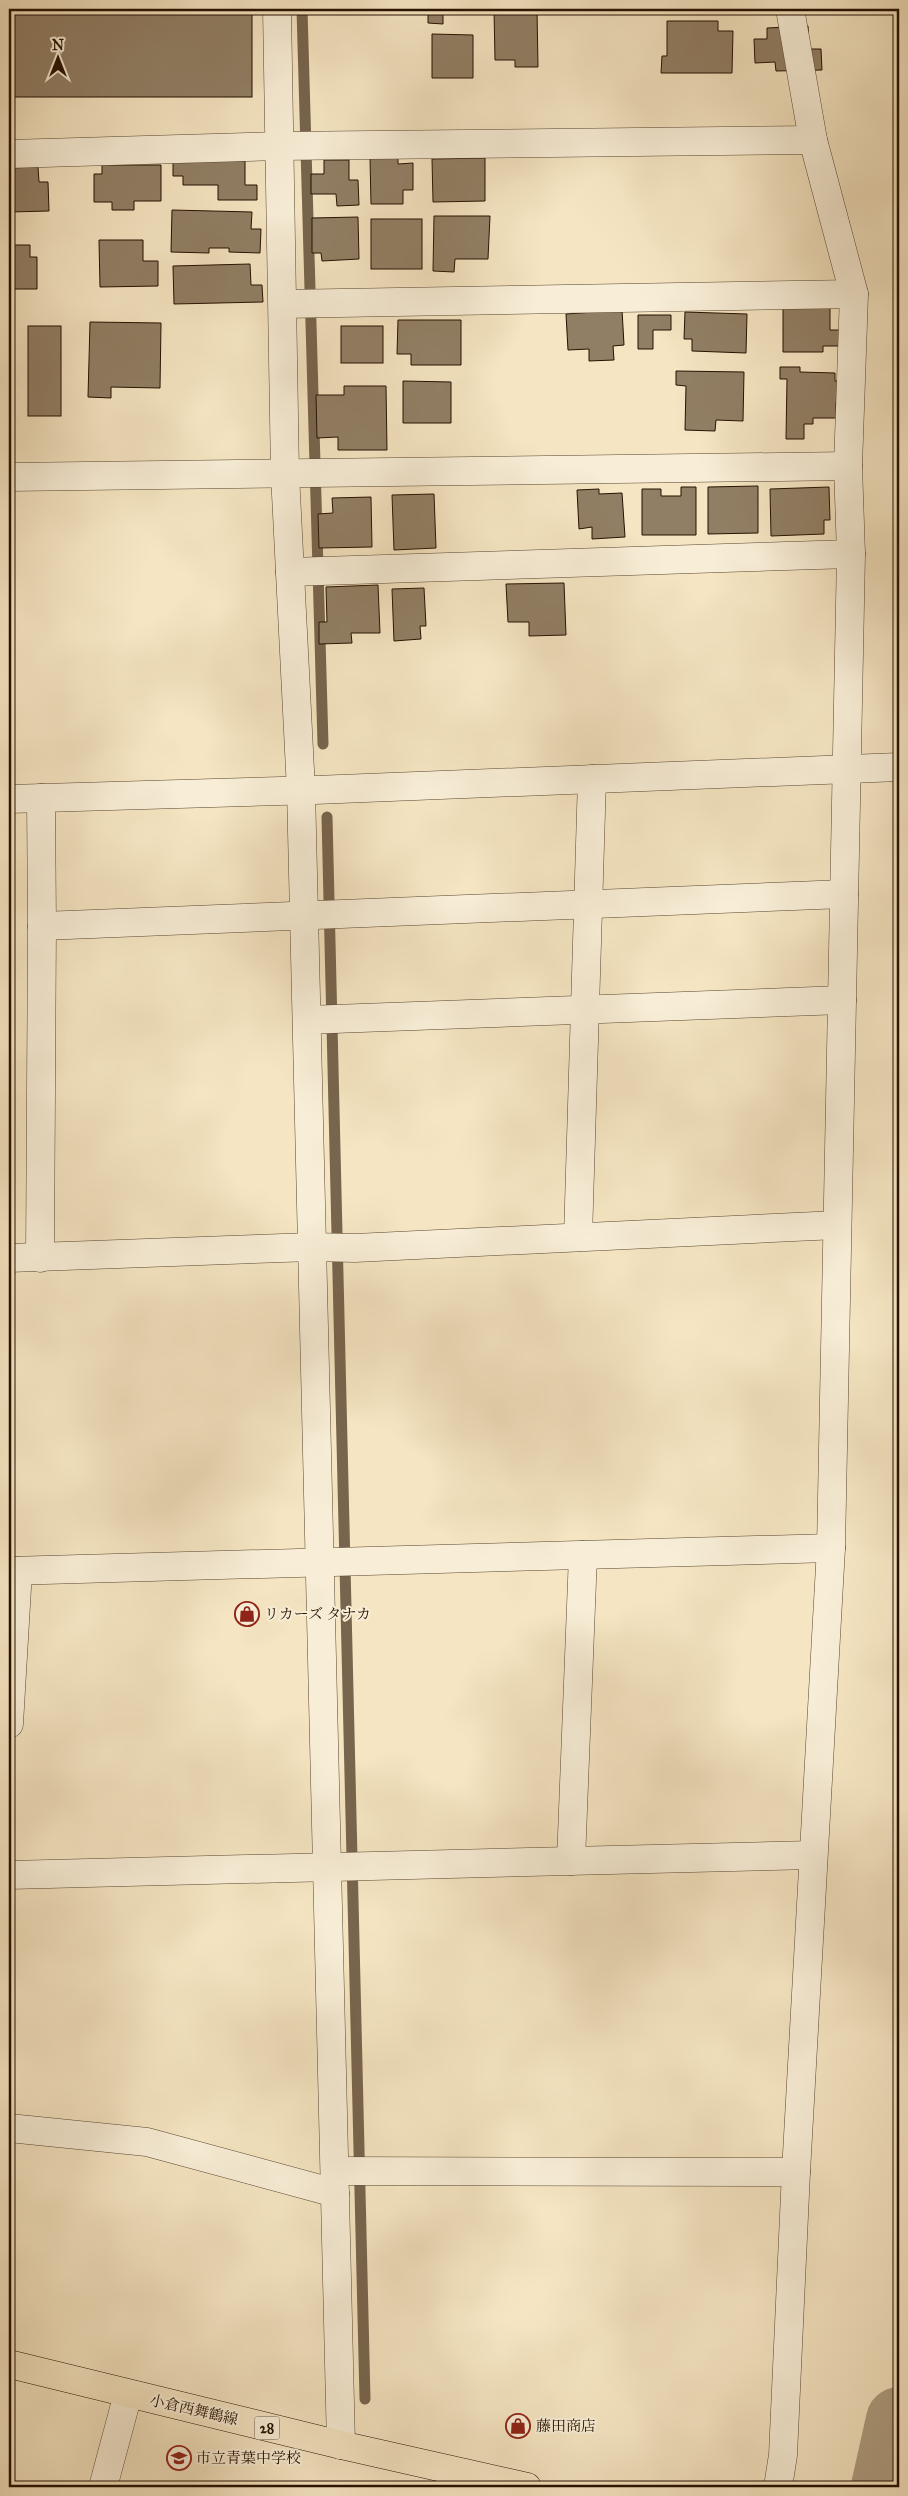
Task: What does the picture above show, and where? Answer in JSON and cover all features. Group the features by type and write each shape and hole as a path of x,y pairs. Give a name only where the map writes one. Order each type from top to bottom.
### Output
{"main road":[{"name":"小倉西舞鶴線","path":"9,2364 341,2446 527,2487"}],"street":[{"path":"277,9 285,474 301,790 306,1020 315,1247 341,2446"},
{"path":"778,2487 783,2455 796,2172 831,1548 851,554 848,466 854,294 813,140 790,9"},
{"path":"9,154 279,146 813,140"},
{"path":"283,304 854,294"},
{"path":"9,477 848,466"},
{"path":"290,572 851,554"},
{"path":"9,799 899,767"},
{"path":"578,1237 592,779"},
{"path":"40,1258 41,798"},
{"path":"42,926 304,914 844,894"},
{"path":"306,1020 842,1000"},
{"path":"9,1258 315,1247 355,1248 837,1226"},
{"path":"9,1724 13,1571 321,1564 364,1561 831,1548"},
{"path":"571,1861 583,1555"},
{"path":"9,1875 813,1855"},
{"path":"9,2128 147,2142 335,2182 796,2172"},
{"path":"103,2487 128,2394"}],"building":[{"path":"9,9 252,9 252,97 9,97"},
{"path":"428,9 457,9 457,11 443,11 443,24 428,23"},
{"path":"537,9 538,67 515,67 515,60 495,60 494,10"},
{"path":"562,9 605,9 605,12 562,12"},
{"path":"667,21 718,21 718,31 733,31 732,73 661,73 662,56 667,56"},
{"path":"808,26 809,49 821,49 822,70 776,71 775,62 755,63 754,39 767,39 767,28"},
{"path":"432,34 473,35 473,78 432,78"},
{"path":"370,158 398,158 398,164 413,163 413,190 403,190 403,204 371,204"},
{"path":"485,158 485,201 433,202 432,159"},
{"path":"324,160 349,160 349,180 358,180 359,205 337,206 336,194 311,194 311,174 324,174"},
{"path":"173,161 245,161 245,185 257,185 257,200 218,200 218,185 183,185 183,176 173,176"},
{"path":"102,165 161,165 161,201 134,201 134,210 112,210 112,202 94,202 94,174 102,174"},
{"path":"38,167 39,182 48,182 49,211 9,212 9,168"},
{"path":"172,210 252,212 251,229 261,229 260,253 229,252 229,248 209,248 209,253 171,252"},
{"path":"434,216 490,216 488,259 455,259 454,272 433,271"},
{"path":"358,217 359,259 322,261 321,253 312,253 312,218"},
{"path":"371,219 422,219 422,269 371,269"},
{"path":"99,240 143,240 143,261 158,261 158,286 100,287"},
{"path":"9,245 30,245 30,257 37,257 37,289 9,289"},
{"path":"250,264 251,285 262,285 263,302 174,304 173,266"},
{"path":"783,307 830,308 830,330 843,330 843,346 823,346 823,352 783,352"},
{"path":"622,310 624,345 613,346 614,360 589,361 589,349 568,350 566,314"},
{"path":"685,312 747,314 746,353 692,351 692,339 684,339"},
{"path":"638,315 671,315 671,330 653,330 653,349 638,349"},
{"path":"398,320 461,320 461,365 411,365 411,354 397,354"},
{"path":"90,322 161,323 160,388 111,387 111,398 88,397"},
{"path":"28,326 61,326 61,416 28,416"},
{"path":"341,326 383,326 383,363 341,363"},
{"path":"9,335 13,335 13,351 9,350"},
{"path":"9,360 12,360 12,381 9,380"},
{"path":"780,367 800,367 800,372 835,373 835,381 845,381 844,402 836,402 836,418 813,418 813,424 804,424 804,439 786,439 787,379 780,379"},
{"path":"676,371 744,372 743,421 716,420 715,431 685,430 686,386 676,385"},
{"path":"403,381 451,382 451,423 403,423"},
{"path":"344,386 386,386 387,450 338,450 338,437 317,438 316,395 344,395"},
{"path":"9,387 12,387 12,404 9,404"},
{"path":"758,486 758,533 708,534 708,487"},
{"path":"681,487 696,487 696,535 642,535 642,489 661,489 661,496 681,496"},
{"path":"829,487 830,520 824,520 824,534 771,536 770,489"},
{"path":"599,489 599,494 622,493 625,537 592,539 592,527 579,529 577,490"},
{"path":"434,494 436,548 394,550 392,495"},
{"path":"371,497 372,547 319,548 318,514 333,513 332,498"},
{"path":"564,583 566,635 529,636 529,622 508,622 506,584"},
{"path":"378,585 380,633 351,633 352,643 319,644 319,622 327,622 326,587"},
{"path":"424,588 426,626 420,626 421,639 394,641 392,589"}],"waterway":[{"path":"302,9 323,744"},
{"path":"327,817 365,2399"},
{"path":"884,2487 899,2420"}],"place":[{"name":"リカーズ タナカ","path":"247,1614"},
{"name":"藤田商店","path":"518,2426"},
{"name":"市立青葉中学校","path":"179,2458"}]}
